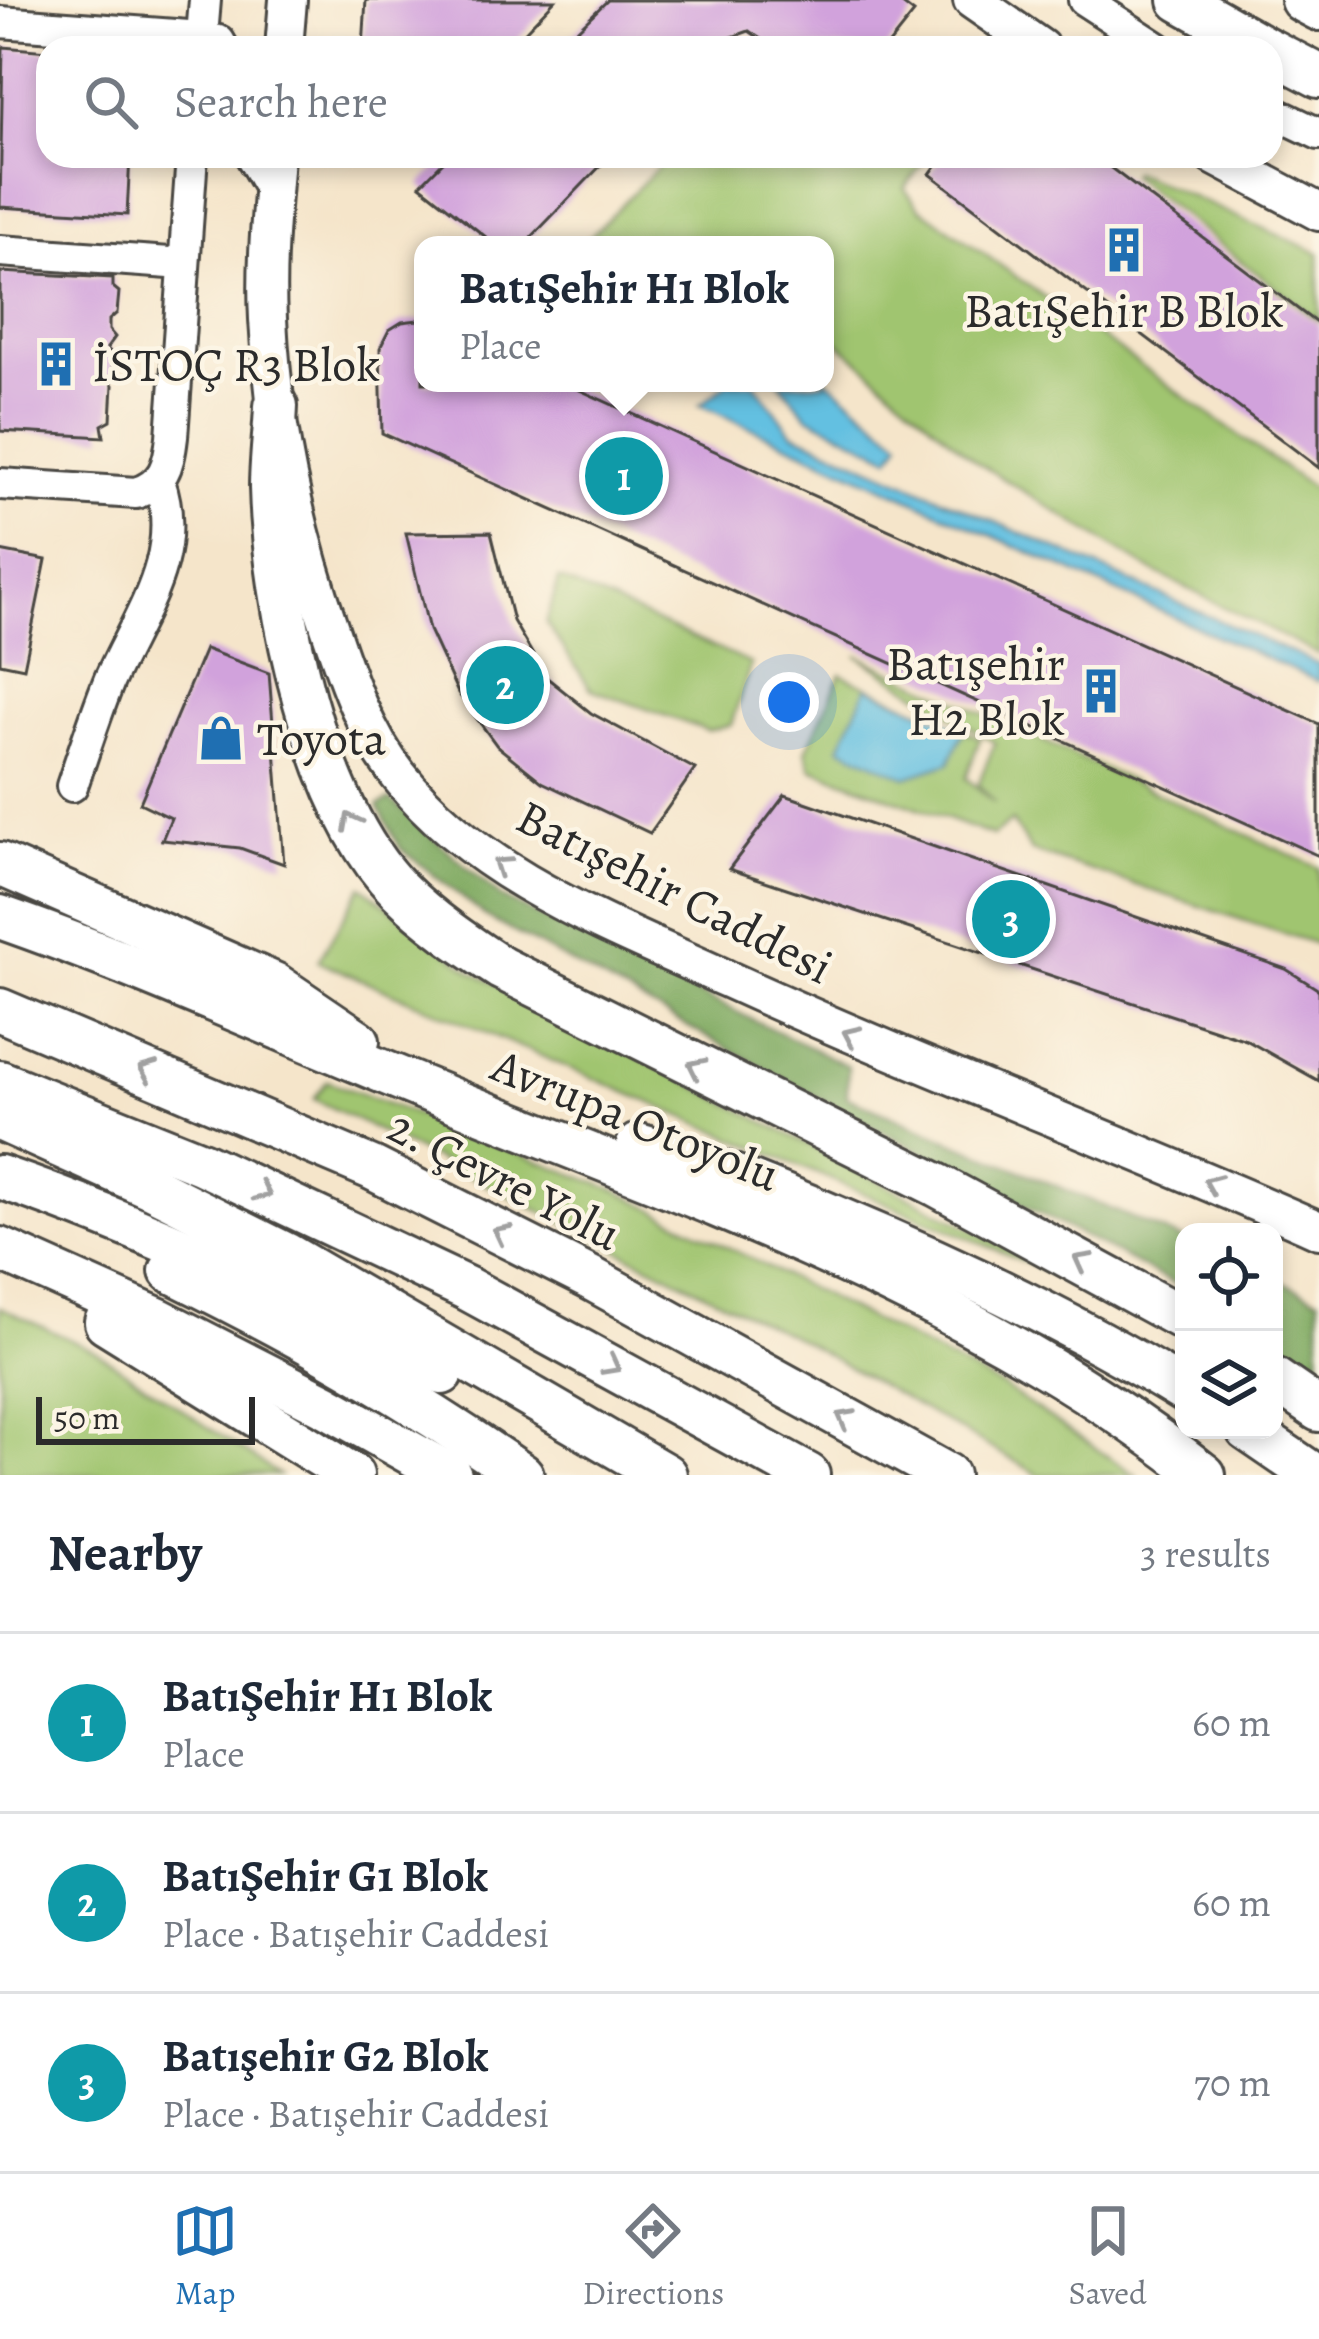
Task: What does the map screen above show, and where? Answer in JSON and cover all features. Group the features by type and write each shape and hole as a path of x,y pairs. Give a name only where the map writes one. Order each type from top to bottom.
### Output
{"highway":[{"path":"1180,0 1243,36"},
{"path":"1302,0 1319,9"},
{"path":"1283,58 1319,76"},
{"path":"276,406 271,488 297,675 344,809 399,890 455,938 501,968 938,1185 1175,1314"},
{"path":"0,864 274,984 447,1098 658,1150 765,1188 1048,1312 1175,1386"},
{"name":"Avrupa Otoyolu","path":"0,917 699,1196 894,1285 1041,1366 1204,1475"},
{"name":"2. Çevre Yolu","path":"0,1010 372,1168 592,1279 946,1475"},
{"path":"0,1082 201,1163 466,1288 808,1475"},
{"path":"0,1119 152,1187 285,1254 665,1475"},
{"path":"0,1177 100,1211 256,1279 643,1475"},
{"path":"0,1195 303,1336 435,1414 522,1475"},
{"path":"0,1249 159,1320 449,1475"},
{"path":"0,1263 137,1340 352,1475"},
{"path":"1283,1385 1319,1411"},
{"path":"1261,1439 1315,1475"}],"main road":[{"path":"285,36 288,0"},
{"path":"972,0 1024,36"},
{"path":"1236,168 1319,212"},
{"name":"Batışehir Caddesi","path":"274,174 268,320 276,406 310,572 347,680 374,738 423,802 494,862 542,891 838,1030 1319,1230"}],"street":[{"path":"205,0 207,36"},
{"path":"1084,0 1140,36"},
{"path":"0,22 132,36"},
{"path":"1283,117 1319,134"},
{"path":"0,484 136,494 159,481 169,463 191,168"},
{"path":"0,251 184,264"},
{"path":"72,787 99,706 142,620 160,566 170,524 159,481"}],"green space":[{"path":"657,168 920,168 904,188 920,208 1319,493 1319,655 1149,569 978,463 834,339 834,236 591,236"},
{"path":"1133,171 1319,253 1319,321 1130,175"},
{"path":"559,579 751,664 731,725 708,731 591,689 546,623"},
{"path":"857,655 1319,868 1319,945 1031,851 1012,821 993,836 811,768 806,751 841,674 980,738 966,778 995,803 978,784 995,743"},
{"path":"390,799 502,898 848,1066 847,1097 1175,1236 1175,1284 488,918 400,848 378,806"},
{"path":"362,886 473,972 1093,1291 318,961"},
{"path":"327,1081 616,1190 1003,1387 1136,1475 1039,1475 804,1342 314,1099"},
{"path":"1283,1282 1319,1298 1319,1378 1283,1350"},
{"path":"0,1307 97,1352 279,1475 0,1475"}],"water":[{"path":"834,385 901,441 891,457 808,416 788,392 834,392"},
{"path":"717,392 761,392 792,432 1319,665 1319,682 700,405"},
{"path":"867,687 964,730 949,763 906,777 840,747"}],"building":[{"path":"366,0 555,0 520,36 364,36"},
{"path":"608,0 897,0 914,13 896,36 756,36 749,31 735,36 570,36"},
{"path":"3,47 36,50 36,168 129,168 127,215 0,207"},
{"path":"437,168 598,168 533,236 485,236 420,185"},
{"name":"BatıŞehir B Blok","path":"934,168 1111,168 1319,325 1319,468 930,174"},
{"name":"İSTOÇ R3 Blok","path":"0,272 113,278 119,292 117,313 109,320 115,337 107,348 113,374 107,379 113,385 111,420 102,425 104,437 0,431"},
{"path":"414,320 414,392 584,392 1319,724 1319,856 382,433 380,348 389,330"},
{"path":"491,532 513,621 546,677 591,713 695,769 650,833 542,782 497,746 458,693 429,630 406,533"},
{"path":"0,551 46,560 24,668 0,663"},
{"name":"Toyota","path":"205,649 269,673 284,864 240,848 162,840 171,818 140,803"},
{"path":"785,795 1286,969 1319,990 1319,1081 1246,1040 729,869"}],"place":[{"name":"BatıŞehir B Blok","path":"1124,250"},
{"name":"İSTOÇ R3 Blok","path":"56,364"},
{"name":"BatıŞehir H1 Blok","path":"624,476"},
{"name":"BatıŞehir G1 Blok","path":"505,685"},
{"name":"Batışehir H2 Blok","path":"1101,691"},
{"name":"Toyota","path":"221,738"},
{"name":"Batışehir G2 Blok","path":"1011,919"}]}
